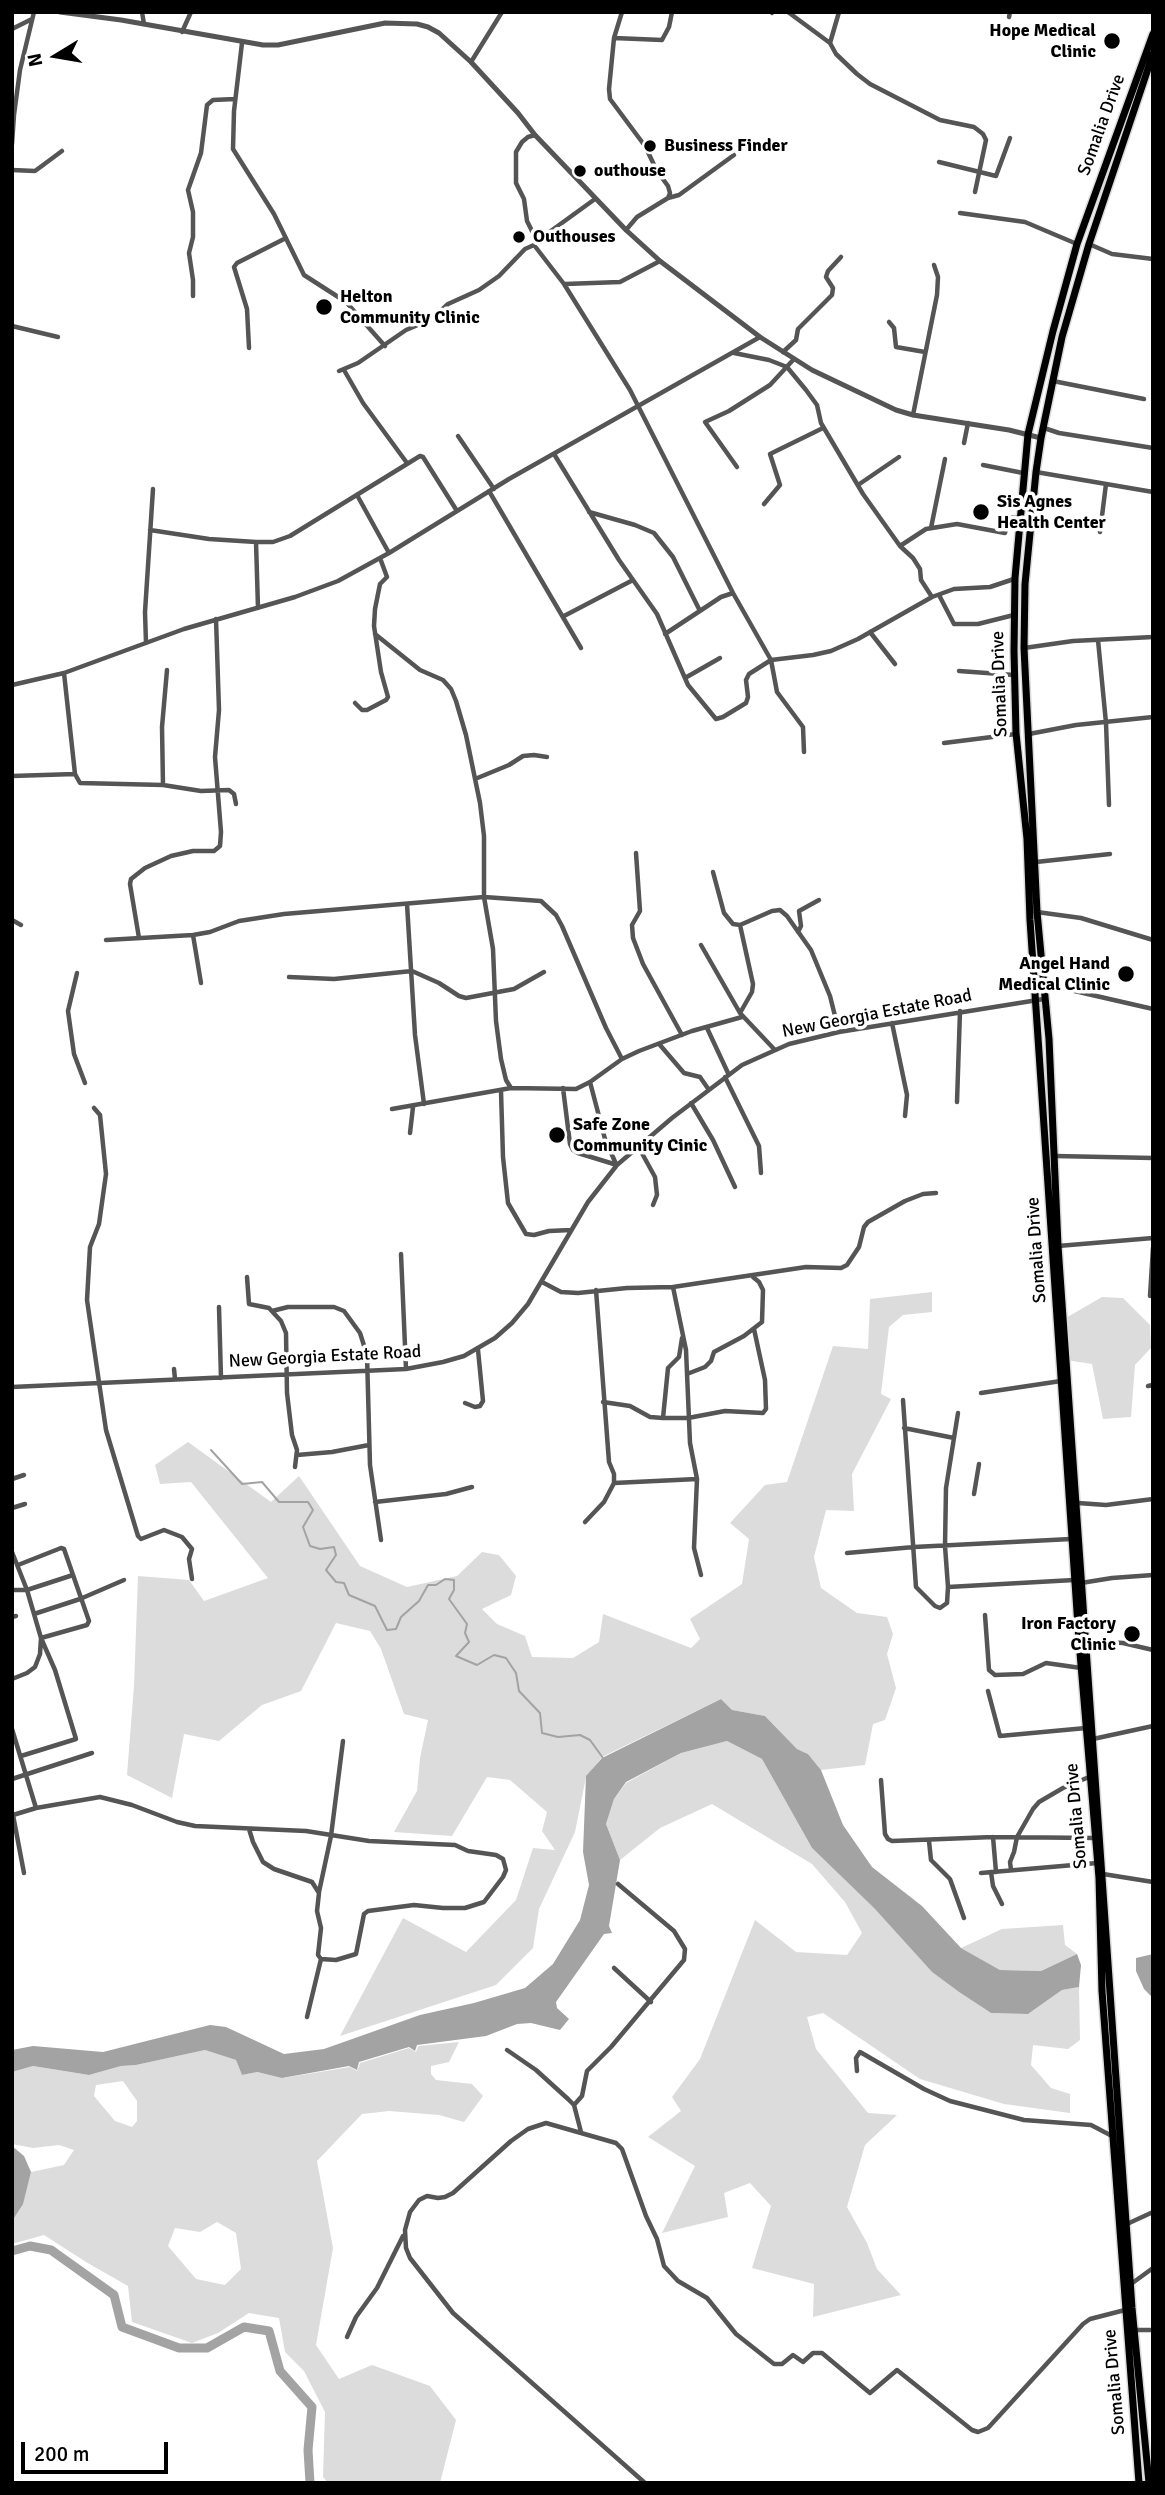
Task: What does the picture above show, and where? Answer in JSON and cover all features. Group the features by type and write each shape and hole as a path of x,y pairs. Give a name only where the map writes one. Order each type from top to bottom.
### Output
{"main road":[{"name":"Somalia Drive","path":"1149,2483 1131,2284 1087,1641 1072,1539 1040,1000 1030,920 1027,839 1016,733 1014,615 1019,518 1028,434 1052,331 1077,244 1153,34"},
{"name":"Somalia Drive","path":"1139,2483 1102,1991 1097,1863 1080,1668 1078,1503 1058,1246 1049,1039 1040,1000 1044,984 1024,648 1025,584 1036,472 1062,337 1089,244 1153,54"}],"street":[{"path":"12,144 20,70 34,12"},
{"path":"60,12 144,24 242,43 278,45 385,23 417,24 439,33 471,62 518,113 534,135 626,230 660,261 760,337 794,359 874,400 913,415 1041,438"},
{"path":"142,12 144,24"},
{"path":"182,32 191,12"},
{"path":"471,62 502,12"},
{"path":"622,12 614,38 610,99 645,146 668,186 670,193 667,198"},
{"path":"614,38 662,40 670,27 672,12"},
{"path":"789,12 830,43 836,54 870,84 940,120 981,131 985,140 975,192"},
{"path":"830,43 839,12"},
{"path":"12,29 32,19"},
{"path":"242,43 235,99 233,149 274,214 304,275 346,302 385,346"},
{"path":"193,296 189,253 193,237 193,212 188,190 201,153 207,105 213,100 235,99"},
{"path":"534,135 522,142 516,152 516,183 524,199 527,221 536,243 613,362 638,406 733,593 771,660 777,692 803,727 804,752"},
{"path":"939,162 994,176 998,174 1010,138"},
{"path":"12,170 35,171 62,151"},
{"path":"626,230 647,210 667,198 679,195 734,155"},
{"path":"407,463 341,370 385,346 406,330 432,319 448,304 479,290 499,276 525,249 596,199"},
{"path":"960,213 1025,222 1077,244"},
{"path":"249,348 247,309 234,267 286,238"},
{"path":"1089,244 1112,254 1153,259"},
{"path":"783,352 796,340 798,328 832,295 833,288 826,277 841,257"},
{"path":"564,284 621,282 660,261"},
{"path":"913,415 937,289 938,277 933,265"},
{"path":"889,322 894,328 896,347 925,352"},
{"path":"12,326 58,337"},
{"path":"12,685 64,673 216,619 338,581 491,490 760,337"},
{"path":"733,352 787,367 817,405 824,428 858,485 900,546 913,558 920,569 921,580 932,597"},
{"path":"737,467 705,422 729,411 770,385 794,359"},
{"path":"1053,381 1144,399"},
{"path":"964,443 968,423"},
{"path":"764,504 780,485 770,454 824,428"},
{"path":"1043,428 1059,433 1153,447"},
{"path":"458,436 581,648"},
{"path":"554,454 657,614 685,678 714,718 719,719 746,703 746,680 755,669 771,660 831,650 870,632 932,597 954,589 990,587 1015,578"},
{"path":"150,530 209,540 281,541 417,457 423,457 457,512"},
{"path":"858,485 899,457"},
{"path":"931,528 945,458"},
{"path":"983,465 1023,473"},
{"path":"1036,472 1153,492"},
{"path":"1101,531 1106,484"},
{"path":"146,643 145,612 153,489"},
{"path":"358,495 389,553"},
{"path":"589,512 654,533 673,557 700,611"},
{"path":"900,546 931,528 957,524 1002,534 1006,531 1009,517 1019,518"},
{"path":"256,542 258,607"},
{"path":"355,703 362,710 367,710 388,697 375,634 377,597 380,584 387,577 380,558"},
{"path":"564,616 633,580"},
{"path":"665,634 721,597 733,593"},
{"path":"939,595 954,624 978,624 1014,615"},
{"path":"139,938 131,878 171,856 218,849 221,832 215,757 219,700 216,619"},
{"path":"870,632 895,664"},
{"path":"375,634 420,670 443,680 451,689 472,754 481,803 484,897 493,949 501,1059 506,1080 511,1088"},
{"path":"1024,648 1153,637"},
{"path":"1098,640 1106,723 1109,805"},
{"path":"685,678 720,658"},
{"path":"163,785 162,727 167,670"},
{"path":"960,671 1015,675"},
{"path":"64,673 75,774 80,783 163,785 232,791 236,804"},
{"path":"1028,735 1076,725 1153,717"},
{"path":"944,743 1016,733"},
{"path":"475,779 523,757 547,757"},
{"path":"12,776 75,774"},
{"path":"636,853 640,911 632,925 633,938 643,964 682,1035"},
{"path":"1036,862 1110,854"},
{"path":"713,872 724,914 733,924 740,925 762,914 780,910 798,932 811,950 823,977 839,1032"},
{"path":"106,940 193,935 239,921 284,914 484,897 541,901 556,915 622,1059"},
{"path":"798,932 801,926 799,911 819,900"},
{"path":"407,904 415,1035 424,1104"},
{"path":"1038,912 1081,918 1153,940"},
{"path":"12,920 20,925"},
{"path":"392,1109 511,1088 576,1088 590,1082 622,1059 741,1015 753,984 740,925"},
{"path":"193,935 201,983"},
{"path":"701,945 741,1015 774,1049"},
{"path":"289,977 334,979 412,971 462,997 514,989 544,972"},
{"path":"77,973 68,1011 74,1054 85,1083"},
{"path":"1044,984 1153,1009"},
{"name":"New Georgia Estate Road","path":"12,1387 406,1369 443,1363 478,1350 512,1323 542,1282 602,1182 617,1165 727,1075 774,1049 839,1032 1040,1000"},
{"path":"957,1102 960,1011"},
{"path":"892,1023 907,1095 905,1116"},
{"path":"707,1028 759,1146 761,1173"},
{"path":"659,1045 684,1073 700,1077 709,1090"},
{"path":"590,1082 606,1139 617,1165"},
{"path":"564,1088 570,1144 573,1150 617,1165"},
{"path":"501,1091 503,1157 508,1203 526,1234 571,1230"},
{"path":"691,1103 713,1140 735,1187"},
{"path":"410,1133 413,1107"},
{"path":"94,1108 100,1115 106,1174 99,1224 90,1247 87,1300 106,1430 138,1536 141,1539 164,1530 182,1537 192,1549 189,1559 192,1579"},
{"path":"638,1146 655,1177 657,1195 653,1205"},
{"path":"1055,1156 1153,1158"},
{"path":"542,1282 561,1292 578,1293 673,1287 806,1267 841,1268 847,1265 859,1247 864,1227 869,1222 905,1201 923,1194 936,1193"},
{"path":"1058,1246 1153,1238"},
{"path":"1150,1296 1153,1248"},
{"path":"401,1254 406,1369"},
{"path":"687,1374 705,1367 714,1352 762,1322 762,1285 752,1276"},
{"path":"247,1277 249,1304 272,1311 285,1327 290,1424 297,1455 295,1467"},
{"path":"673,1287 686,1350 688,1418 697,1479 694,1548 701,1575"},
{"path":"585,1521 604,1502 614,1483 613,1469 608,1462 596,1290"},
{"path":"219,1307 222,1348 220,1378"},
{"path":"272,1311 288,1307 334,1307 344,1311 360,1333 367,1354 369,1445 374,1502 381,1540"},
{"path":"603,1402 630,1406 650,1417 663,1419 688,1418 725,1411 765,1412 765,1380 754,1329"},
{"path":"663,1419 668,1368 679,1357 683,1334"},
{"path":"465,1403 475,1407 480,1406 483,1401 478,1350"},
{"path":"174,1369 175,1379"},
{"path":"981,1393 1061,1381"},
{"path":"903,1400 915,1581 919,1592 940,1608 947,1603 946,1488 958,1413"},
{"path":"904,1428 954,1438"},
{"path":"297,1455 369,1445"},
{"path":"974,1494 979,1464"},
{"path":"12,1479 24,1475"},
{"path":"614,1483 697,1479"},
{"path":"374,1502 446,1494 472,1487"},
{"path":"1078,1503 1106,1505 1153,1499"},
{"path":"12,1507 25,1504"},
{"path":"848,1553 1072,1539"},
{"path":"18,1565 61,1548 64,1549 73,1575 88,1623 41,1638"},
{"path":"12,1552 41,1638 55,1670 76,1739 21,1756"},
{"path":"12,1590 27,1590 73,1575"},
{"path":"948,1587 1078,1582 1153,1575"},
{"path":"34,1614 80,1599 124,1580"},
{"path":"985,1615 989,1670 995,1675 1023,1674 1046,1663 1080,1668"},
{"path":"12,1679 35,1667 40,1654 41,1638"},
{"path":"1087,1641 1123,1643 1153,1650"},
{"path":"988,1691 1000,1736 1086,1728"},
{"path":"1093,1739 1153,1726"},
{"path":"12,1729 36,1808"},
{"path":"307,2017 321,1959 318,1955 321,1928 317,1911 331,1836 343,1741"},
{"path":"12,1779 92,1753"},
{"path":"1011,1870 1010,1862 1017,1837 1039,1802 1089,1777"},
{"path":"881,1780 886,1834 892,1841 993,1837 1095,1838"},
{"path":"24,1873 13,1814 100,1797 195,1826 306,1831 369,1841 455,1845 468,1852 500,1856 506,1870 484,1902 473,1907 443,1909 428,1905 403,1905 365,1912 357,1953 336,1960 321,1959"},
{"path":"249,1829 263,1862 274,1869 312,1882 319,1893"},
{"path":"993,1837 993,1886 1002,1904"},
{"path":"929,1841 930,1860 950,1880 964,1918"},
{"path":"981,1873 1097,1863"},
{"path":"1103,1874 1153,1882"},
{"path":"574,2105 582,2096 587,2071 611,2048 684,1960 685,1949 674,1931 618,1884"},
{"path":"614,1968 651,2002"},
{"path":"507,2050 536,2070 574,2105 581,2132"},
{"path":"857,2071 856,2058 860,2052 950,2101 1024,2120 1091,2125 1112,2136"},
{"path":"347,2337 356,2317 377,2288 404,2235 410,2213 419,2200 427,2196 438,2199 453,2193 519,2134 546,2123 616,2143 625,2153 646,2216 657,2239 662,2261 670,2274 707,2298 736,2334 774,2364 782,2364 793,2355 803,2362 813,2353 822,2353 870,2393 897,2370 978,2432 988,2428 1083,2324 1090,2319 1125,2310"},
{"path":"1127,2224 1153,2212"},
{"path":"404,2235 410,2258 453,2313 645,2483"},
{"path":"1131,2284 1153,2268"},
{"path":"1135,2330 1153,2330"}],"shaded area":[{"path":"932,1292 932,1312 903,1315 889,1327 881,1394 891,1399 852,1474 854,1511 826,1510 814,1557 821,1588 857,1613 887,1617 893,1634 887,1654 896,1688 885,1720 873,1724 865,1765 821,1770 808,1754 797,1749 765,1716 731,1710 721,1699 602,1757 586,1777 575,1832 539,1909 533,1948 496,1985 340,2036 403,1918 466,1952 516,1900 533,1848 555,1850 542,1831 547,1812 510,1780 487,1777 452,1836 394,1832 417,1791 428,1720 404,1714 381,1649 370,1631 336,1623 301,1691 262,1705 219,1741 184,1734 172,1798 127,1775 138,1576 189,1580 204,1601 268,1578 191,1482 160,1484 155,1465 188,1442 271,1502 299,1476 360,1566 407,1587 457,1576 482,1552 499,1555 516,1576 511,1595 482,1609 497,1624 525,1636 532,1657 573,1658 599,1642 603,1614 691,1648 700,1639 690,1619 742,1584 749,1539 730,1523 765,1485 787,1482 833,1346 868,1349 870,1299"},
{"path":"1102,1297 1123,1298 1150,1325 1151,1348 1135,1365 1131,1417 1103,1419 1092,1364 1066,1360 1064,1319"},
{"path":"721,1699 732,1710 765,1716 797,1749 808,1754 821,1770 843,1825 872,1867 922,1906 961,1948 1000,1970 1041,1971 1077,1954 1081,1965 1079,1987 1062,1990 1028,2014 991,2013 959,1992 932,1972 874,1908 812,1848 762,1759 727,1741 681,1753 626,1782 614,1799 606,1824 620,1860 609,1926 612,1933 604,1934 556,2002 557,2008 569,2019 560,2030 531,2023 517,2024 486,2036 417,2045 415,2051 409,2047 359,2062 357,2070 349,2066 282,2078 257,2072 242,2075 236,2060 205,2050 89,2075 33,2066 12,2072 12,2050 33,2046 103,2052 210,2025 226,2027 284,2054 324,2049 420,2015 525,1988 553,1964 580,1920 589,1885 583,1852 586,1776 602,1758"},
{"path":"727,1741 762,1759 812,1848 874,1908 932,1972 959,1992 991,2013 1028,2014 1062,1990 1079,1987 1080,2040 1068,2049 1033,2045 1031,2065 1051,2088 1070,2094 1070,2113 1004,2104 920,2079 823,2013 807,2017 816,2049 868,2113 897,2115 865,2145 847,2207 867,2243 877,2269 901,2295 813,2317 814,2284 752,2268 771,2206 750,2183 724,2193 728,2217 662,2233 695,2166 648,2137 681,2111 672,2097 700,2059 755,1920 796,1952 847,1955 862,1933 845,1902 812,1864 712,1804 660,1828 620,1860 606,1824 614,1799 626,1783 681,1753"},
{"path":"1063,1925 1065,1945 1077,1954 1041,1971 1000,1970 961,1948 1002,1929"},
{"path":"1153,1954 1153,1998 1144,1989 1136,1971 1136,1958"},
{"path":"459,2042 449,2062 431,2066 431,2074 436,2080 472,2084 483,2096 464,2122 439,2115 389,2111 362,2114 317,2161 333,2248 316,2345 339,2379 372,2365 430,2386 456,2420 440,2483 328,2483 323,2477 325,2412 304,2371 285,2352 279,2318 249,2313 218,2333 192,2343 132,2322 128,2286 44,2235 12,2244 12,2221 31,2172 64,2165 74,2150 59,2145 33,2148 12,2144 12,2072 33,2066 89,2075 205,2050 236,2060 242,2075 256,2072 283,2078 350,2067 357,2071 360,2063 409,2048 416,2052 418,2046","holes":["123,2081 137,2101 137,2121 132,2127 115,2121 94,2096 96,2085","217,2222 236,2233 241,2269 225,2285 196,2279 168,2246 175,2228 200,2232"]},
{"path":"12,2146 24,2156 31,2172 23,2204 12,2221"}],"waterway":[{"path":"211,1450 242,1484 262,1482 279,1502 308,1502 313,1510 303,1527 310,1546 320,1549 334,1547 336,1555 326,1570 336,1582 344,1583 349,1595 375,1606 387,1630 396,1629 401,1617 419,1601 428,1585 436,1585 445,1579 454,1580 454,1590 449,1599 467,1624 465,1633 469,1642 456,1656 477,1665 494,1655 506,1658 516,1673 519,1691 540,1713 542,1733 558,1737 580,1735 590,1740 603,1758"},
{"path":"12,2251 30,2246 51,2250 114,2295 122,2327 179,2348 207,2348 244,2327 269,2331 280,2371 312,2407 308,2450 310,2483"}],"place":[{"name":"Hope Medical Clinic","path":"1112,41"},
{"name":"Business Finder","path":"650,146"},
{"name":"outhouse","path":"580,171"},
{"name":"Outhouses","path":"519,237"},
{"name":"Helton Community Clinic","path":"324,307"},
{"name":"Sis Agnes Health Center","path":"981,512"},
{"name":"Angel Hand Medical Clinic","path":"1126,974"},
{"name":"Safe Zone Community Cinic","path":"557,1135"},
{"name":"Iron Factory Clinic","path":"1132,1634"}]}
